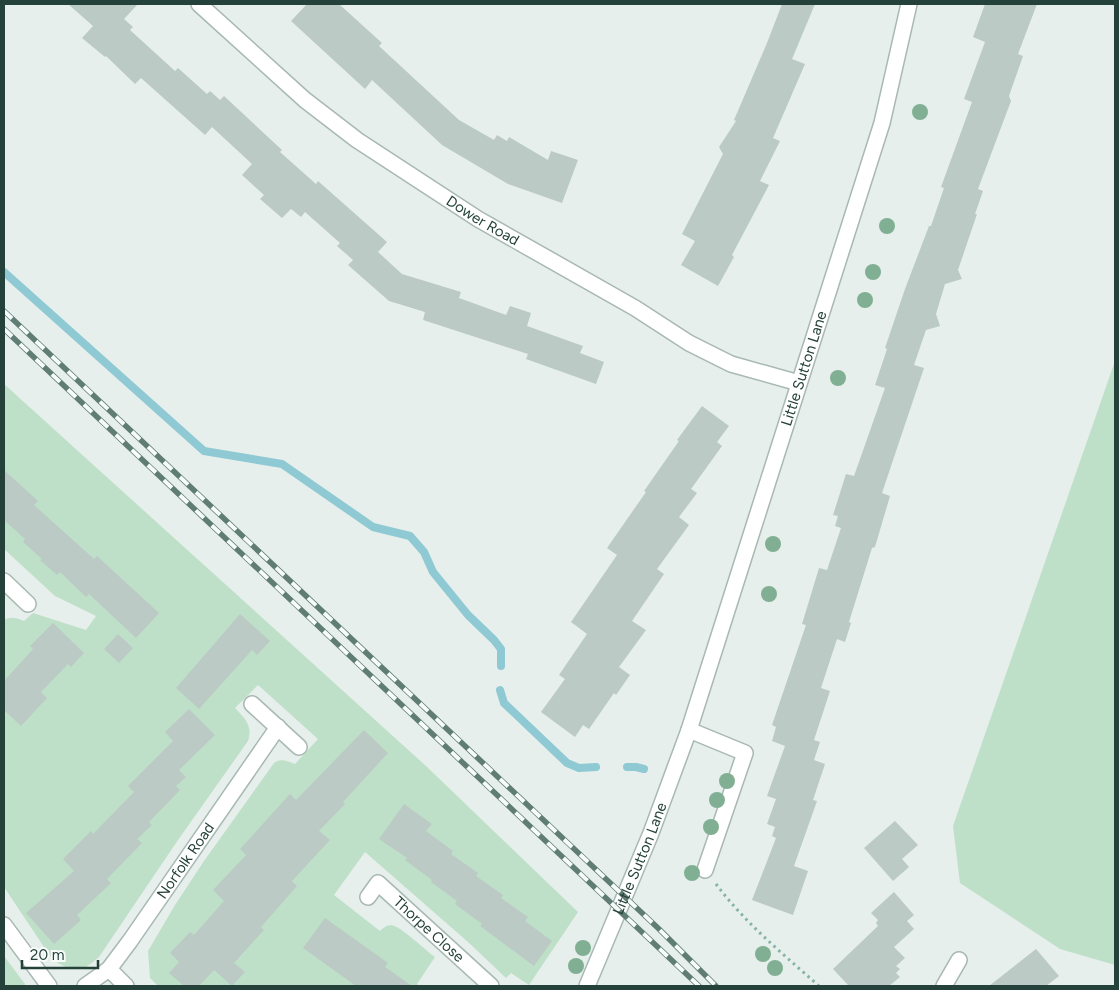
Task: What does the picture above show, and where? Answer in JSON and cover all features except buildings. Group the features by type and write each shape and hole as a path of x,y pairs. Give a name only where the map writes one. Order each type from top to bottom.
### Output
{"street":[{"name":"Little Sutton Lane","path":"587,986 651,833 689,730 882,123 909,4"},
{"name":"Dower Road","path":"208,7 305,100 357,140 478,219 635,308 689,343 731,364 800,383"},
{"path":"5,584 28,604"},
{"path":"252,704 300,747"},
{"name":"Norfolk Road","path":"85,986 109,969 130,941 278,727"},
{"path":"689,730 745,753 706,870"},
{"name":"Thorpe Close","path":"368,897 378,884 491,986"},
{"path":"4,925 49,986"},
{"path":"944,986 959,960"},
{"path":"109,969 126,986"}],"path":[{"path":"706,870 728,900 757,930 819,986"}],"green space":[{"path":"1115,361 1115,965 1060,949 960,883 953,826"},
{"path":"4,384 426,766 578,912 529,985 511,973 506,978 468,942 365,852 334,895 380,931 391,925 395,926 435,957 417,984 419,986 158,986 150,978 148,951 204,861 274,763 282,760 295,764 318,739 258,685 235,708 249,726 248,741 99,957 86,967 71,969 50,956 4,887 4,620 14,618 24,621 33,613 86,630 96,616 55,596 4,549"},
{"path":"4,956 25,984 24,986 4,986"}],"waterway":[{"path":"4,272 204,451 282,464 373,527 410,536 424,552 433,572 468,615 501,649 501,666"},
{"path":"500,690 504,703 567,763 579,768 596,767"},
{"path":"627,767 644,769"}],"railway":[{"path":"4,311 659,929 716,986"},
{"path":"4,329 699,986"}]}
